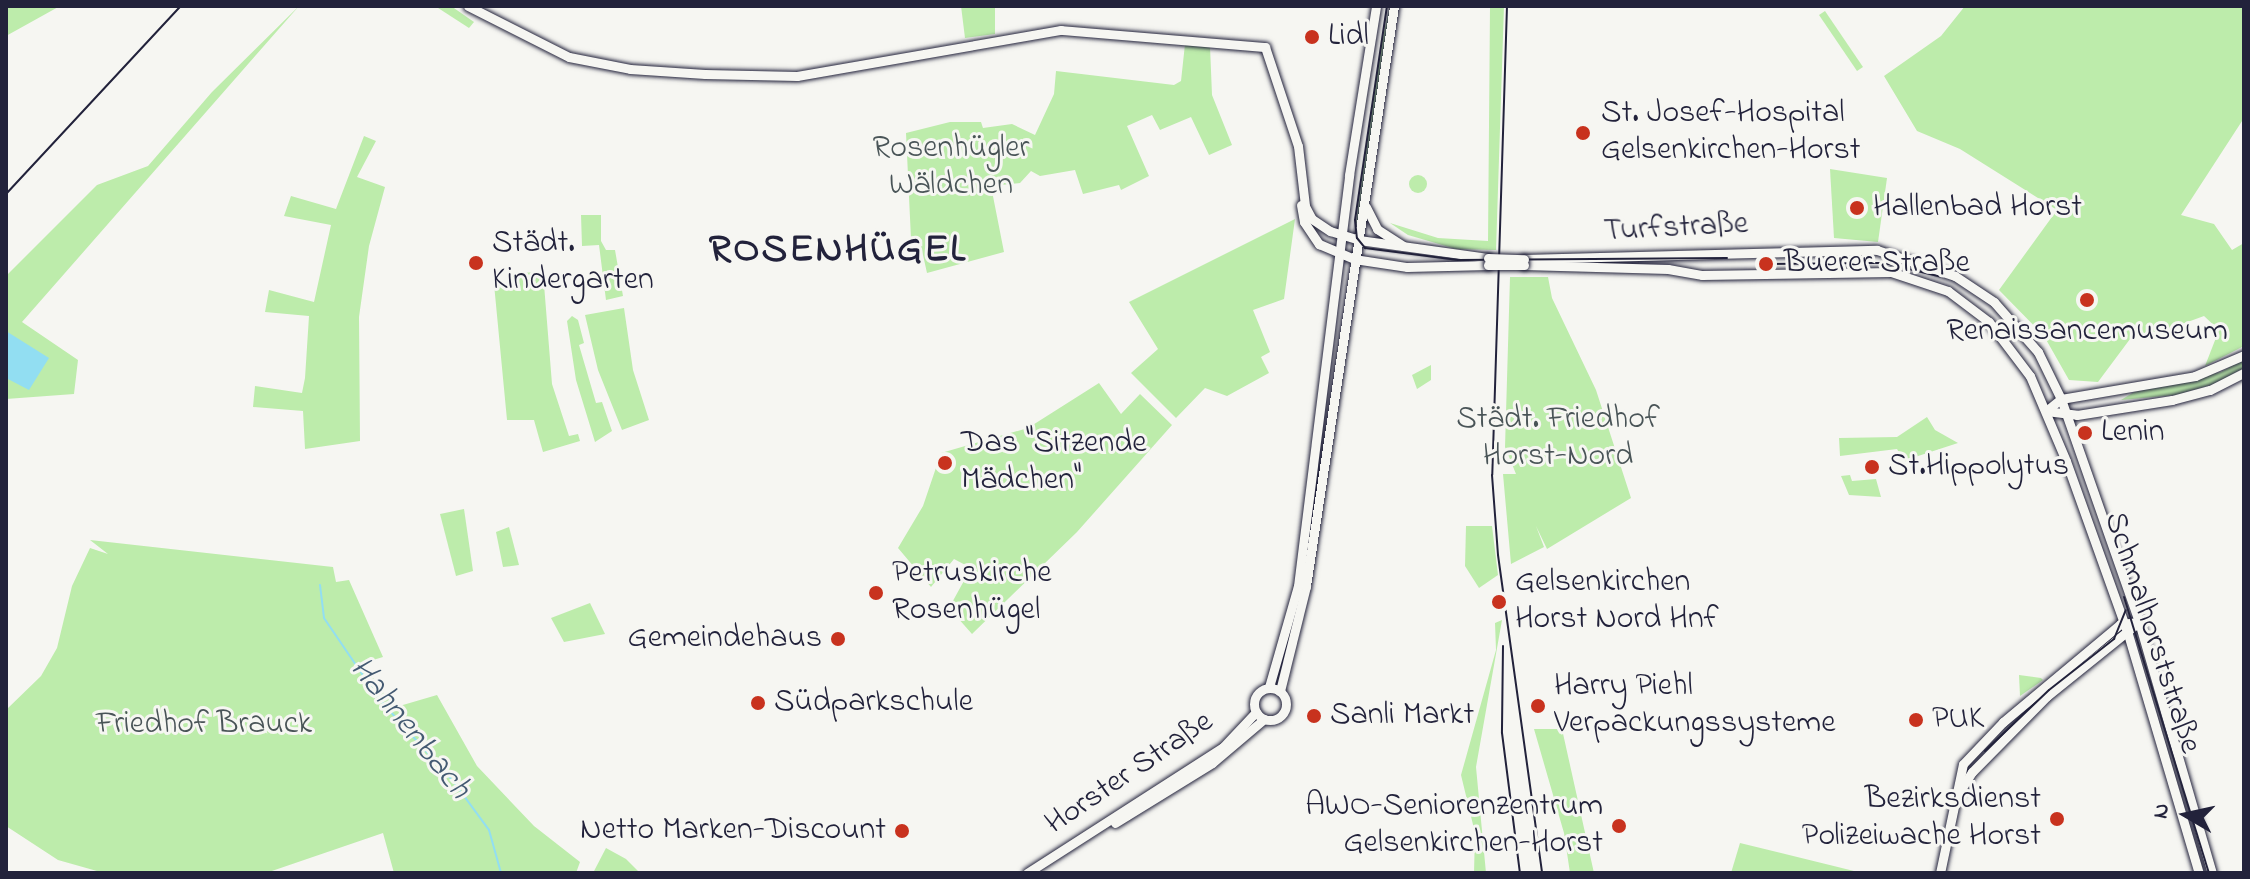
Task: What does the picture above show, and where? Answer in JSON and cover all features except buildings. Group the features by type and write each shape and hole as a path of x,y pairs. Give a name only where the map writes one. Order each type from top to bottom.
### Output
{"main road":[{"path":"468,6 554,52 630,69 764,76 797,76 1043,31 1117,32 1265,47 1298,146 1304,194 1301,209 1309,232 1340,255"},
{"path":"1376,6 1342,235 1320,445 1306,586 1280,691 1285,711 1278,718 1260,716 1256,696 1269,687 1293,612 1320,445 1366,206 1394,6"},
{"name":"Turfstraße","path":"1304,194 1312,219 1342,235 1488,261"},
{"path":"1366,206 1377,229 1403,246"},
{"name":"Turfstraße","path":"1340,255 1407,267 1488,261 1640,262 1851,247 1904,256 1955,276 1994,302 2038,352 2067,414"},
{"name":"Turfstraße","path":"1640,262 1684,273 1864,270 1929,282 1962,300 2000,334 2046,411"},
{"path":"1684,273 1721,267"},
{"path":"2046,411 2061,399 2195,376 2244,355"},
{"path":"2046,411 2067,414 2172,400 2210,390 2244,373"},
{"name":"Schmalhorststraße","path":"2046,411 2128,634 2199,873"},
{"name":"Schmalhorststraße","path":"2067,414 2139,622 2212,873"},
{"path":"1940,873 1958,774 1971,755 2019,708 2124,622 2139,622"},
{"path":"1953,802 1980,763 2047,696 2128,634 2139,622"},
{"path":"2090,662 2117,648 2136,660"},
{"path":"1269,687 1280,691"},
{"name":"Horster Straße","path":"1027,873 1223,747 1260,716"},
{"name":"Horster Straße","path":"1038,873 1212,763 1260,716"}],"green space":[{"path":"6,6 60,6 6,36"},
{"path":"299,6 22,322 78,360 74,394 6,399 6,276 97,185 148,166 212,92"},
{"path":"435,6 451,6 474,22 469,28"},
{"path":"961,6 995,6 995,34 965,38"},
{"path":"1390,6 1359,223 1356,223 1380,50"},
{"path":"1490,6 1504,6 1496,250 1456,249 1408,235 1390,223 1438,238 1488,241"},
{"path":"1965,6 2244,6 2244,118 2181,215 2214,224 2232,250 2244,243 2244,346 2205,366 2219,330 2204,316 2163,331 2133,335 2098,382 2069,380 2044,336 1999,290 2057,210 1960,149 1917,131 1884,76 1941,36"},
{"path":"1825,11 1863,67 1857,71 1819,15"},
{"name":"Rosenhügler Wäldchen","path":"1185,44 1210,46 1212,95 1232,145 1209,155 1191,117 1160,130 1152,115 1127,126 1149,176 1121,190 1119,185 1083,194 1075,170 1040,176 1031,171 1020,183 991,186 1004,252 927,273 921,246 912,247 906,133 950,122 981,122 983,128 1012,124 1035,135 1054,94 1056,71 1174,85 1181,81"},
{"path":"364,136 376,141 357,177 385,187 369,246 359,317 360,441 305,449 303,411 253,407 255,386 302,393 305,378 309,316 265,312 269,290 314,302 331,225 284,216 291,196 336,209"},
{"name":"Hallenbad Horst","path":"1830,169 1887,178 1878,242 1834,238"},
{"path":"1414,175 1422,175 1427,184 1425,191 1414,193 1409,188 1409,180"},
{"path":"581,215 601,215 601,241 606,250 615,250 623,296 606,300 599,245 582,246"},
{"path":"1295,219 1284,299 1253,310 1270,352 1261,357 1269,373 1227,396 1205,388 1176,418 1131,373 1158,349 1129,302"},
{"path":"543,272 552,384 569,436 578,434 580,441 543,452 534,420 507,420 494,284 509,282 514,273"},
{"name":"Städt. Friedhof Horst-Nord","path":"1510,277 1548,277 1552,298 1596,390 1631,498 1547,549 1536,526 1544,547 1511,564 1503,474 1516,474 1505,447"},
{"path":"624,308 633,370 649,420 622,430 598,370 585,315"},
{"path":"572,316 578,320 584,343 579,345 596,403 602,402 612,431 595,442 576,380 567,321"},
{"path":"2244,359 2244,368 2214,384 2176,395 2121,400 2134,392 2221,372"},
{"path":"1431,365 1431,380 1417,389 1412,375"},
{"path":"1099,383 1121,414 1140,394 1172,425 1077,532 972,634 949,608 971,568 954,559 931,587 898,548 923,506 941,453 1028,428"},
{"path":"1927,417 1935,430 1958,443 1915,457 1914,462 1904,461 1897,449 1840,456 1839,438 1897,437"},
{"path":"1850,475 1852,481 1876,479 1881,497 1849,495 1841,476"},
{"path":"464,509 473,571 456,576 440,514"},
{"path":"1466,526 1492,526 1498,575 1479,588 1465,566"},
{"path":"509,527 519,565 503,567 496,532"},
{"name":"Friedhof Brauck","path":"90,540 333,567 336,582 349,580 383,657 363,663 383,692 396,707 437,695 477,766 534,826 580,862 576,873 394,873 383,833 266,873 104,873 58,860 6,826 6,710 41,676 57,648 72,586 90,548 108,554"},
{"path":"590,603 605,634 564,642 551,618"},
{"path":"1502,620 1476,767 1486,873 1474,873 1475,833 1461,775 1496,650 1495,623"},
{"path":"2019,675 2041,678 2043,680 2020,696"},
{"path":"1534,729 1562,729 1594,873 1570,873 1564,833"},
{"path":"1740,843 1854,871 1731,873"},
{"path":"606,848 626,859 640,873 593,873"}],"water":[{"path":"6,331 49,358 29,390 6,378"}],"waterway":[{"name":"Hahnenbach","path":"320,585 324,618 379,699 453,781 489,830 501,873"}],"tram line":[{"path":"1387,6 1355,220 1357,238 1365,248 1458,260 1727,258"},
{"path":"1766,264 1884,263 1942,277"},
{"path":"2124,597 2209,873"},
{"path":"1985,751 2049,690 2114,639 2126,610"}],"railway":[{"path":"6,194 181,6"},
{"path":"1507,6 1492,475 1498,555 1542,873"},
{"path":"1503,646 1502,733 1520,873"}],"place":[{"name":"Lidl","path":"1312,37"},
{"name":"St. Josef-Hospital Gelsenkirchen-Horst","path":"1583,133"},
{"name":"Hallenbad Horst","path":"1857,208"},
{"name":"Städt. Kindergarten","path":"476,263"},
{"name":"Buerer Straße","path":"1766,264"},
{"name":"Renaissancemuseum","path":"2087,300"},
{"name":"Lenin","path":"2085,433"},
{"name":"Das \"Sitzende Mädchen\"","path":"945,463"},
{"name":"St.Hippolytus","path":"1872,467"},
{"name":"Petruskirche Rosenhügel","path":"876,593"},
{"name":"Gelsenkirchen Horst Nord Hnf","path":"1499,602"},
{"name":"Gemeindehaus","path":"838,639"},
{"name":"Südparkschule","path":"758,703"},
{"name":"Harry Piehl Verpackungssysteme","path":"1538,706"},
{"name":"Sanli Markt","path":"1314,716"},
{"name":"PUK","path":"1916,720"},
{"name":"Bezirksdienst Polizeiwache Horst","path":"2057,819"},
{"name":"AWO-Seniorenzentrum Gelsenkirchen-Horst","path":"1619,826"},
{"name":"Netto Marken-Discount","path":"902,831"}],"district":[{"name":"ROSENHÜGEL","path":"838,251"}]}
